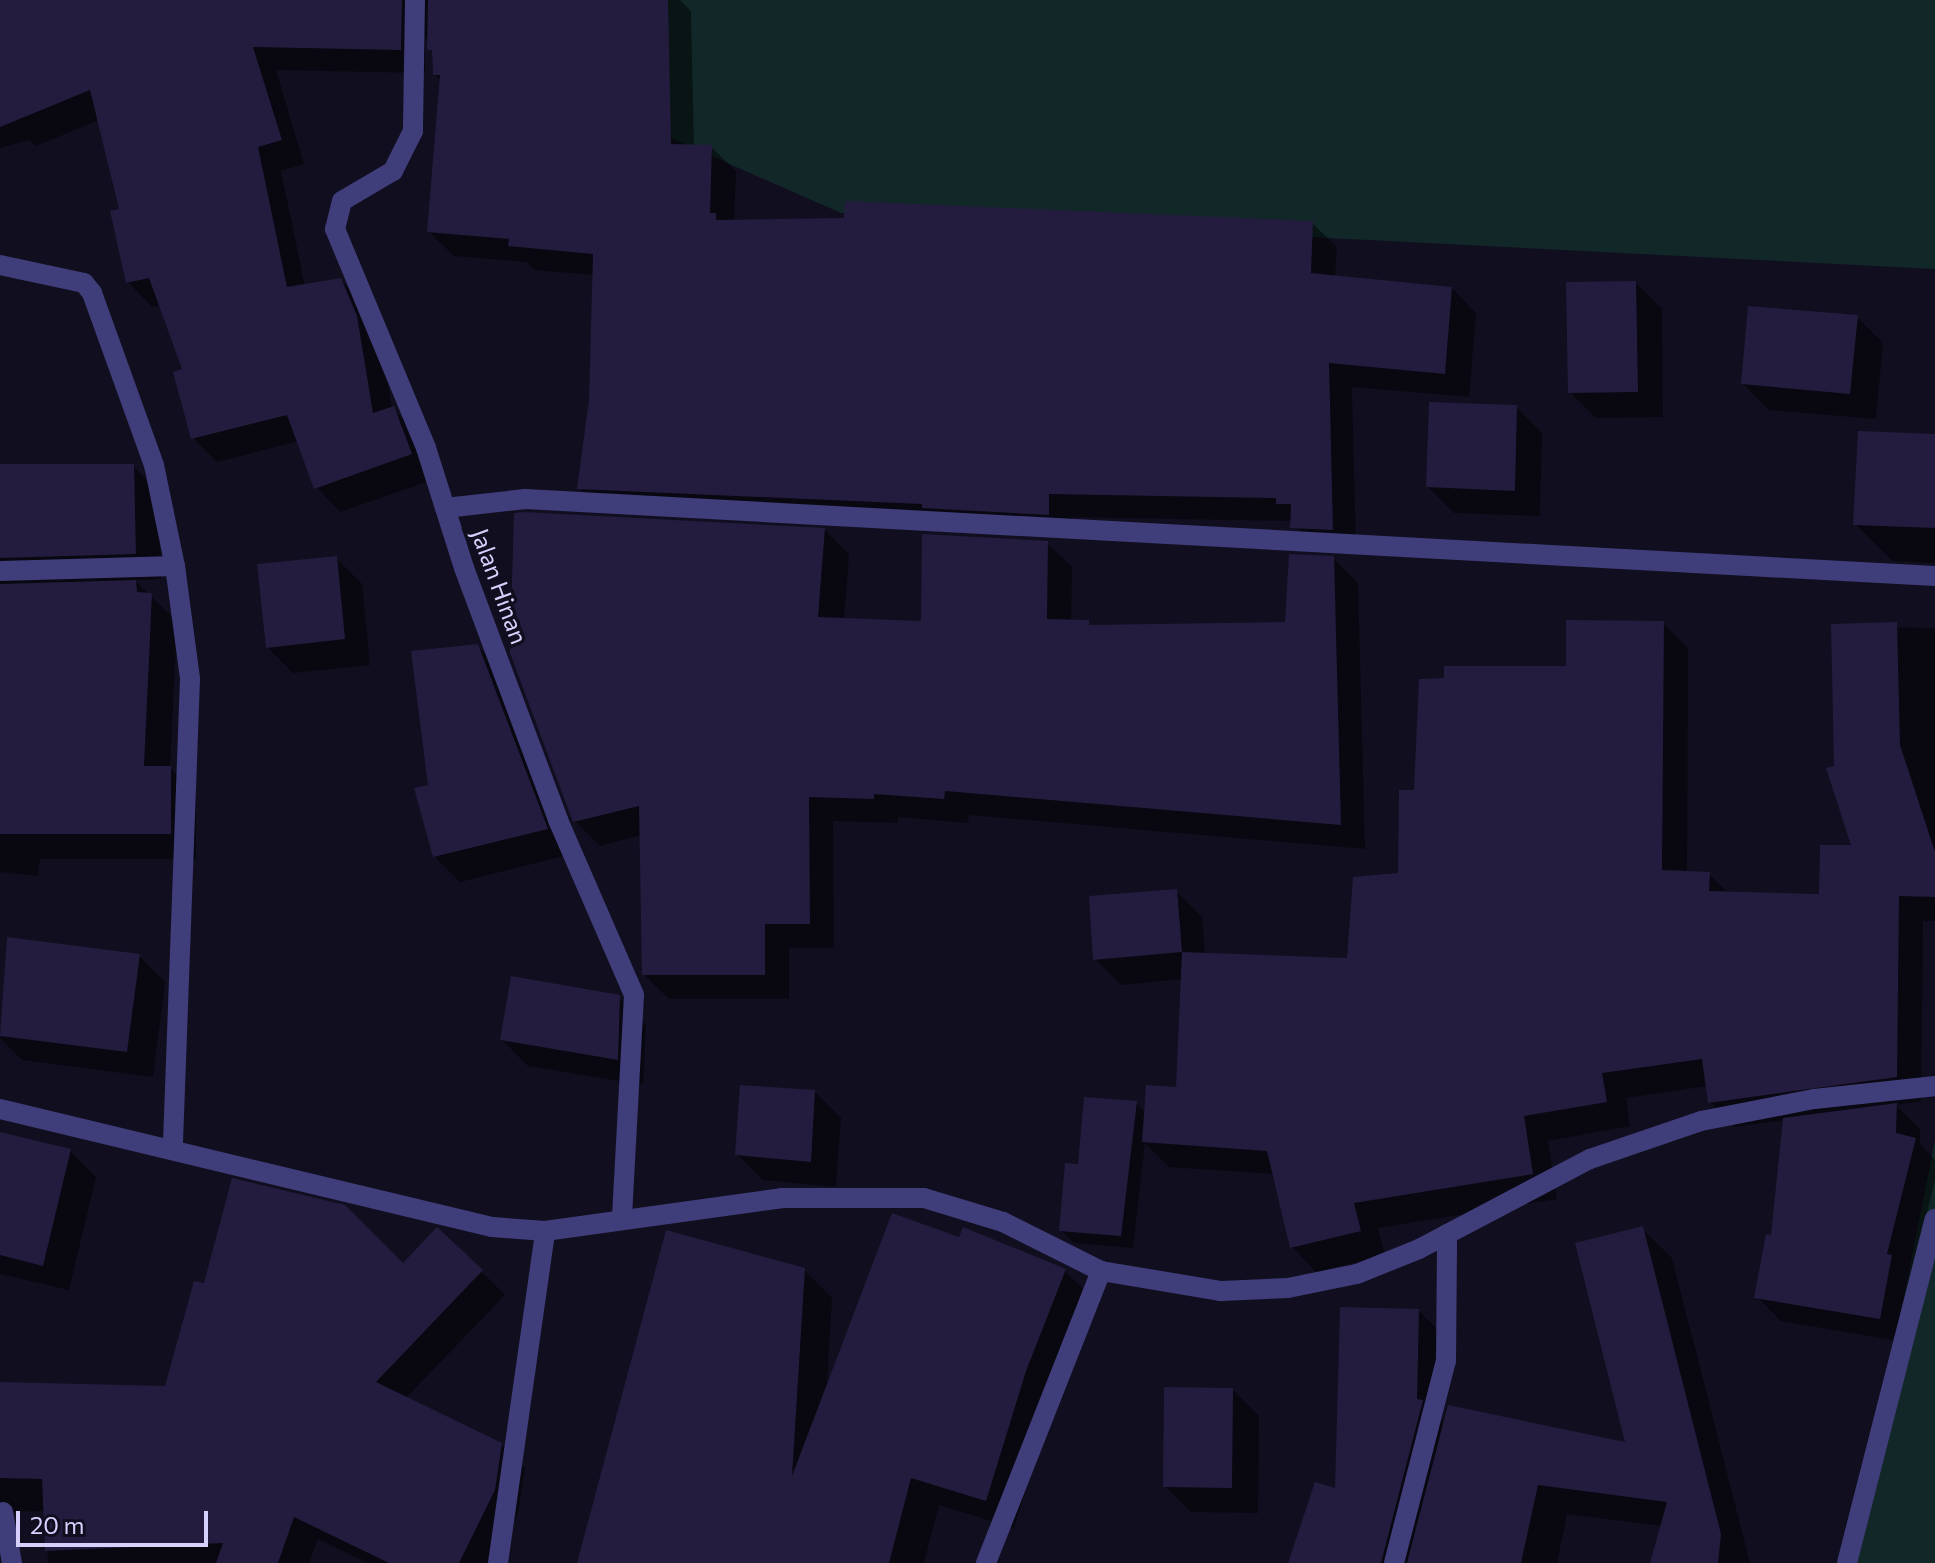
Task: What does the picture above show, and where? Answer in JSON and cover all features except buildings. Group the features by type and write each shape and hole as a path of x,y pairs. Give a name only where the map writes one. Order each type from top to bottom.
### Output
{"street":[{"name":"Jalan Hinan","path":"415,0 413,131 393,171 342,201 335,229 426,448 558,820 634,995 622,1220"},
{"path":"0,265 84,283 99,306 154,465 175,566 190,679 173,1149"},
{"path":"445,508 525,499 1935,576"},
{"path":"0,571 175,566"},
{"path":"0,1109 446,1218 545,1231 783,1198 924,1198 1003,1222 1101,1271 1221,1291 1288,1288 1357,1274 1447,1234 1590,1159 1701,1121 1814,1099 1935,1086"},
{"path":"1847,1563 1935,1219"},
{"path":"498,1563 545,1231"},
{"path":"1394,1563 1446,1361 1447,1234"},
{"path":"986,1563 1101,1271"},
{"path":"3,1512 12,1563"}],"green space":[{"path":"654,0 1935,0 1935,269 841,213 652,130"},
{"path":"1935,1140 1935,1563 1851,1563"}]}
